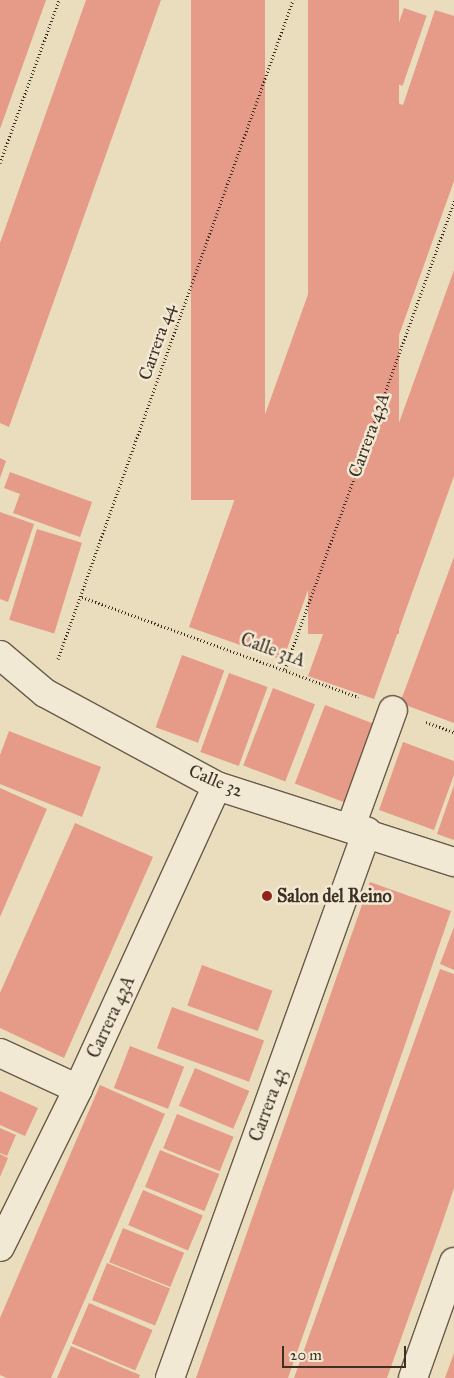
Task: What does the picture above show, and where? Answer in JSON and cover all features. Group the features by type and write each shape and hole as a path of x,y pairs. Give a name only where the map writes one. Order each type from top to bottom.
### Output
{"street":[{"name":"Calle 32","path":"0,655 45,693 217,786 359,829 454,862"},
{"name":"Carrera 43","path":"170,1378 359,829 393,710"},
{"name":"Carrera 43A","path":"0,1247 78,1089 217,786"},
{"path":"0,1053 78,1089"},
{"path":"413,1378 454,1262"}],"path":[{"path":"0,163 60,0"},
{"name":"Carrera 44","path":"45,693 82,597 293,0"},
{"name":"Carrera 43A","path":"285,669 454,201"},
{"name":"Calle 31A","path":"82,597 285,669 454,732"}],"building":[{"path":"0,0 46,0 0,129"},
{"path":"86,0 161,0 9,427 0,423 0,243"},
{"path":"191,0 265,0 265,500 191,500"},
{"path":"308,0 399,0 399,634 308,634"},
{"path":"404,8 427,16 403,86 380,78"},
{"path":"435,10 454,16 454,181 283,660 189,627 379,96 403,105"},
{"path":"454,270 454,476 374,699 308,676"},
{"path":"0,458 6,461 0,478"},
{"path":"10,472 92,502 80,537 13,513 20,494 4,488"},
{"path":"0,512 34,524 8,602 0,599"},
{"path":"37,529 82,543 54,634 9,620"},
{"path":"454,557 454,723 400,703"},
{"path":"182,655 224,670 198,743 156,727"},
{"path":"229,673 268,687 239,766 200,752"},
{"path":"273,688 315,704 285,782 243,765"},
{"path":"325,705 378,725 348,804 295,783"},
{"path":"9,731 101,767 82,817 0,784 0,755"},
{"path":"403,742 454,761 454,775 434,830 379,810"},
{"path":"454,785 454,840 437,834"},
{"path":"0,788 47,809 0,917"},
{"path":"75,823 153,857 64,1058 0,1028 0,993"},
{"path":"370,882 451,911 400,1059 288,1378 196,1378"},
{"path":"454,927 454,970 440,964"},
{"path":"202,965 272,991 258,1031 187,1005"},
{"path":"440,969 454,974 454,1188 387,1378 294,1378"},
{"path":"172,1007 264,1041 249,1082 157,1048"},
{"path":"130,1046 184,1067 168,1109 114,1088"},
{"path":"195,1068 249,1091 233,1129 179,1106"},
{"path":"100,1085 165,1114 51,1378 7,1378 0,1375 0,1318"},
{"path":"0,1091 38,1108 25,1136 0,1125"},
{"path":"177,1114 234,1137 220,1171 163,1148"},
{"path":"0,1128 16,1135 7,1156 0,1153"},
{"path":"160,1150 219,1174 204,1211 145,1187"},
{"path":"0,1154 8,1158 0,1177"},
{"path":"143,1190 203,1215 188,1250 128,1225"},
{"path":"123,1228 184,1253 170,1287 109,1262"},
{"path":"107,1263 170,1288 155,1326 92,1300"},
{"path":"89,1303 153,1330 135,1370 72,1344"},
{"path":"71,1346 140,1375 139,1378 57,1378"},
{"path":"454,1353 454,1378 445,1378"}],"place":[{"name":"Salon del Reino","path":"267,896"}]}
